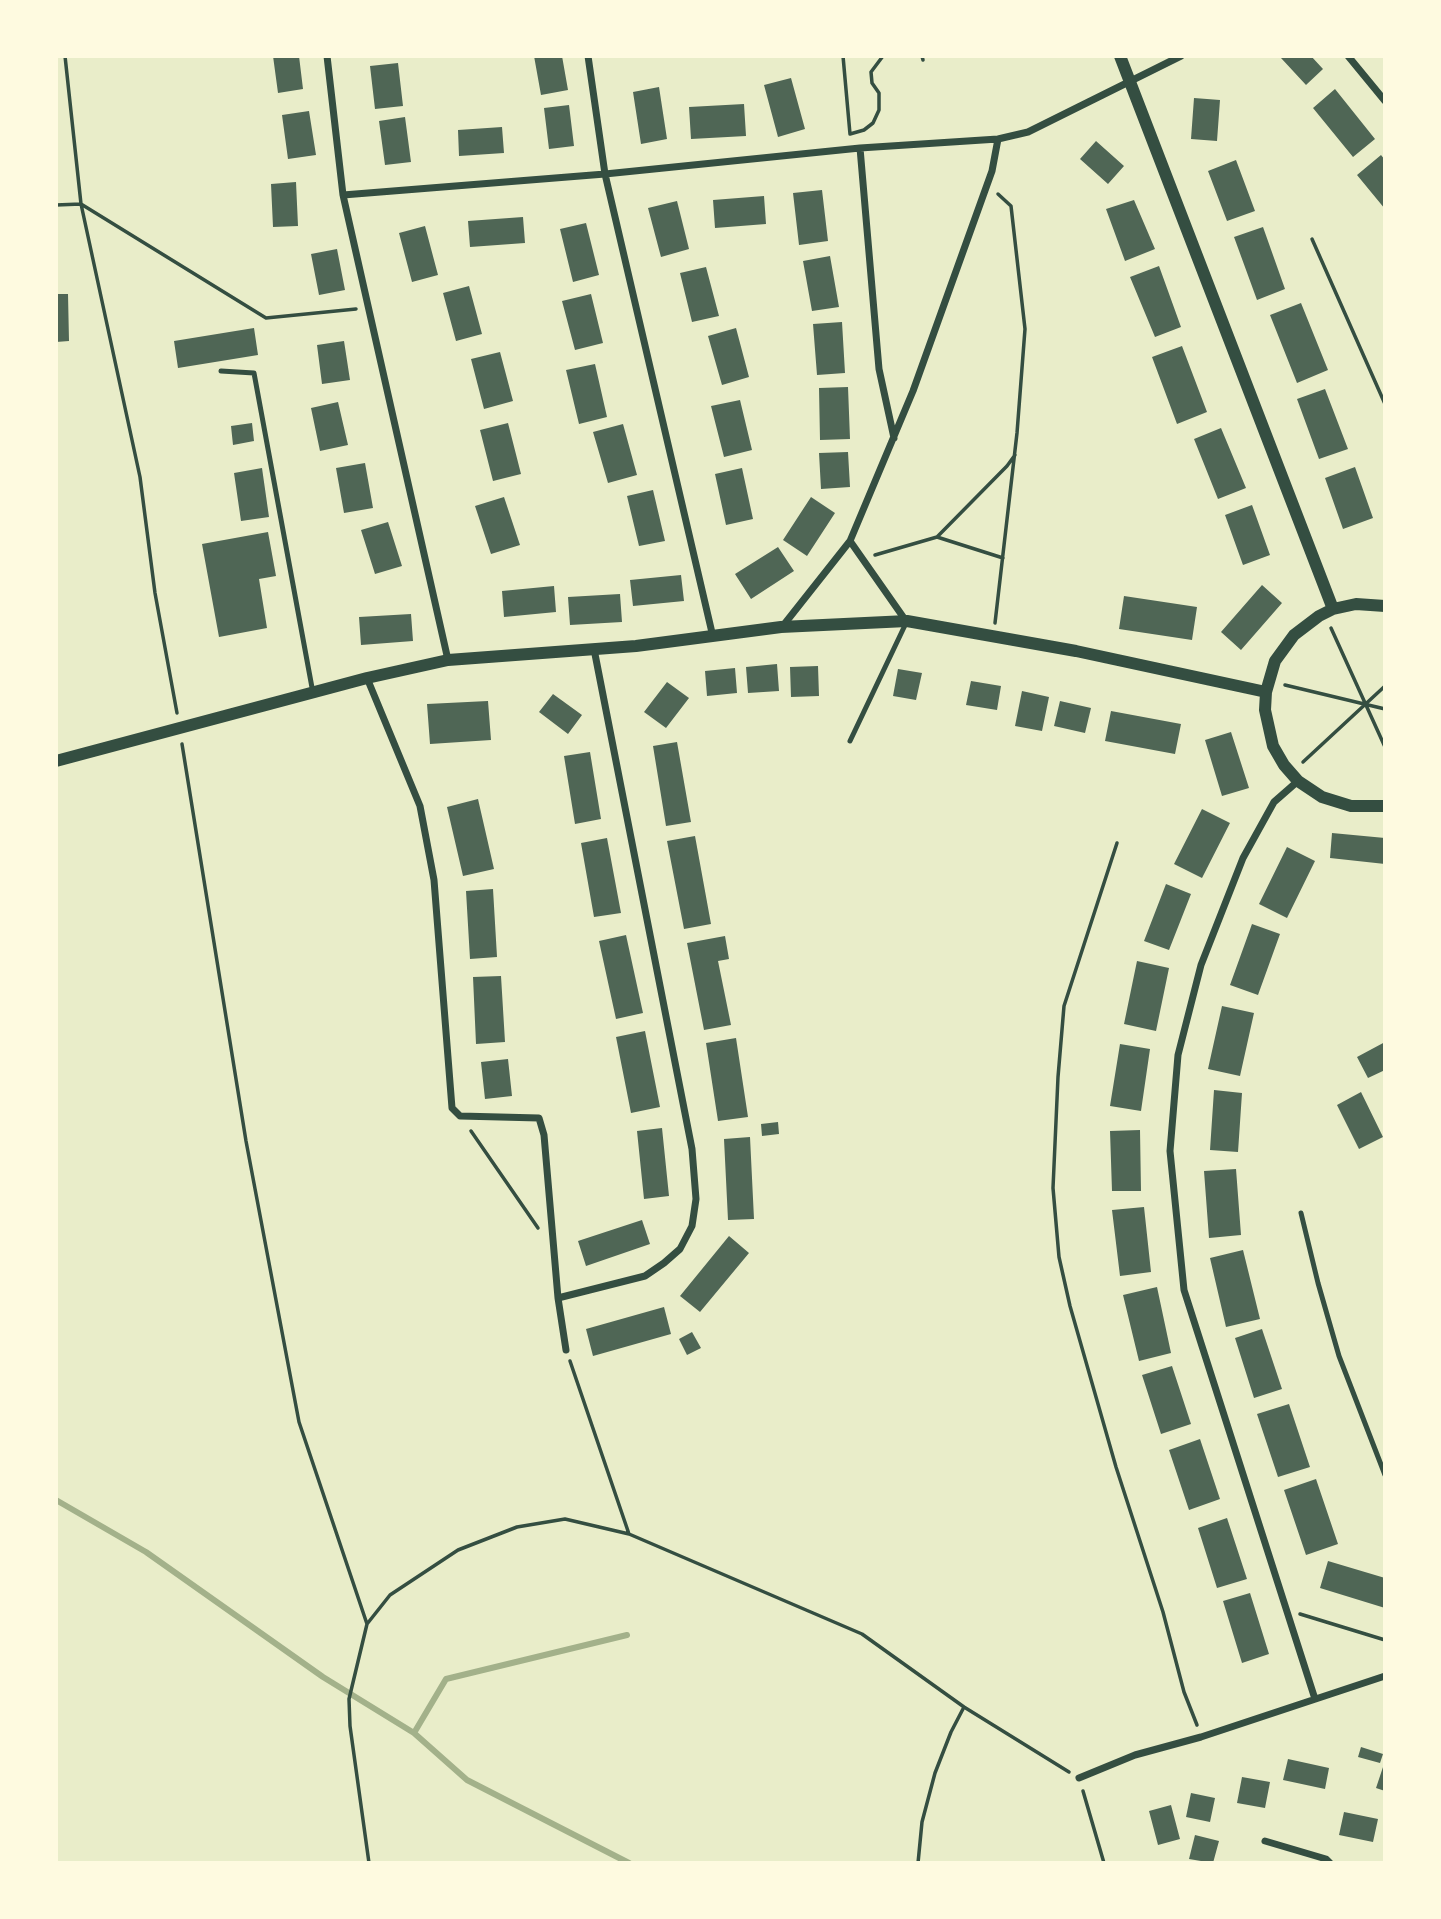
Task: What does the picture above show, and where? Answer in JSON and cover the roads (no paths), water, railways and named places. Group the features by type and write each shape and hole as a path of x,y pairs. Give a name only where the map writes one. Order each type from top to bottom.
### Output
{"street":[{"path":"327,56 343,195 448,660"},
{"path":"588,56 605,174 713,638"},
{"path":"1121,56 1329,611"},
{"path":"343,195 605,174 722,160 999,139 1028,132 1181,56"},
{"path":"1348,56 1385,101"},
{"path":"781,627 850,541 894,439 988,183 999,139"},
{"path":"856,149 879,369 894,439"},
{"path":"850,541 907,621"},
{"path":"1385,606 1356,604 1329,611 1294,635 1275,661 1268,687 1268,729 1273,746 1294,777 1322,797 1351,806 1385,806"},
{"path":"56,761 367,678 448,660 713,638 781,627 907,621 1268,687"},
{"path":"558,1297 645,1276 664,1263 680,1249 692,1226 696,1199 692,1149 594,649"},
{"path":"367,678 420,806 434,880 452,1108 460,1116 539,1118 544,1135 558,1297 566,1350"},
{"path":"1294,777 1274,802 1243,858 1200,965 1178,1055 1170,1151 1184,1290 1315,1699"},
{"path":"1079,1777 1135,1755 1201,1737 1385,1676"},
{"path":"1265,1840 1326,1859 1330,1863"}],"lane":[{"path":"221,372 254,373 313,693"},
{"path":"850,741 907,621"},
{"path":"1301,1213 1339,1356 1385,1475"}],"waterway":[{"path":"56,1500 146,1552 323,1677 414,1733 467,1780 629,1863"},
{"path":"414,1733 446,1679 627,1635"}]}
